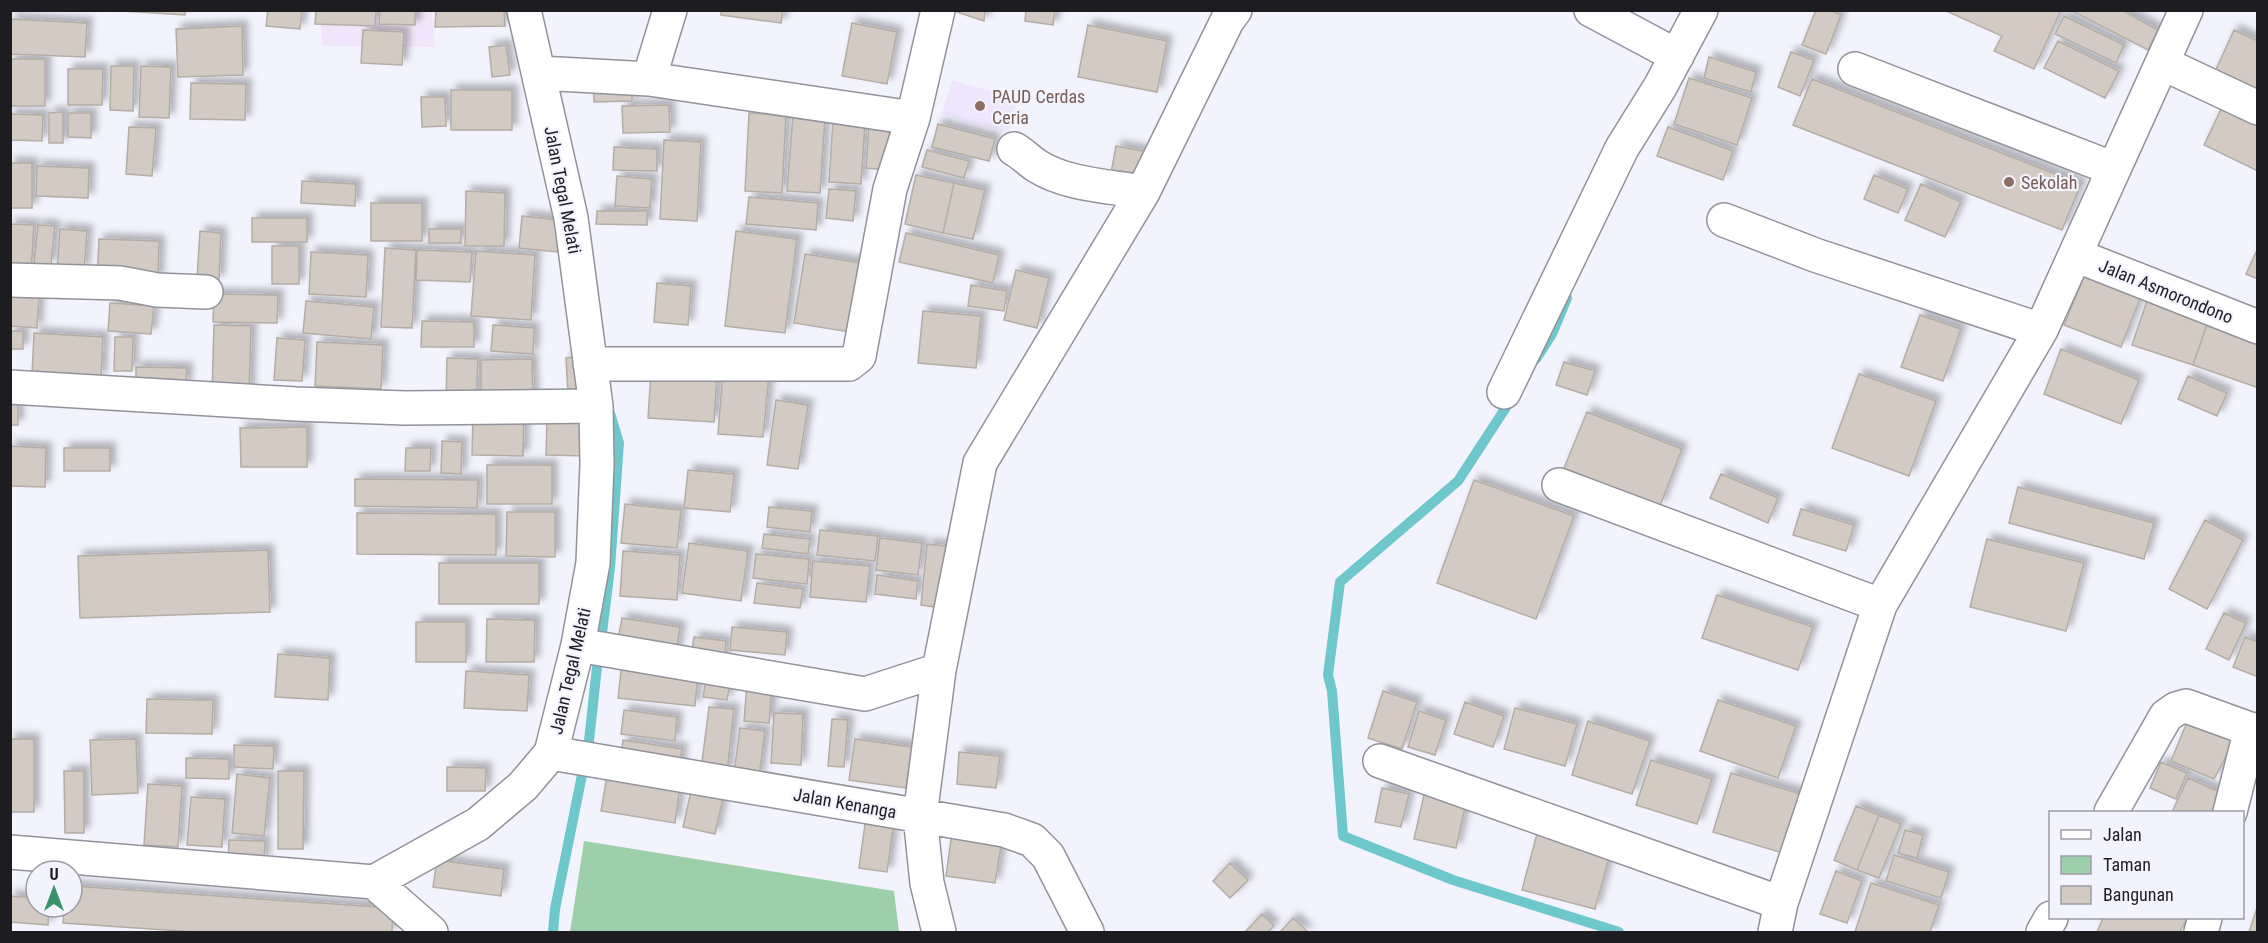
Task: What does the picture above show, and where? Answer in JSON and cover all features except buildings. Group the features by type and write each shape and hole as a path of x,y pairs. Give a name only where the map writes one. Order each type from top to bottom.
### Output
{"street":[{"name":"Jalan Tegal Melati","path":"374,882 478,824 523,786 551,753 578,645 593,562 597,464 596,406 571,218 524,10"},
{"path":"649,79 670,10"},
{"path":"590,364 849,364 855,361 859,356 890,189 913,118 938,10"},
{"path":"939,933 927,884 920,816 939,669 980,463 1143,192 1227,21 1235,10"},
{"path":"1592,10 1677,56"},
{"path":"1504,392 1622,148 1677,56 1701,10"},
{"path":"1380,761 1778,918 1880,605 2041,330 2186,10"},
{"path":"2162,63 2258,108"},
{"path":"1855,69 2114,169"},
{"path":"540,73 649,79 913,118"},
{"path":"1014,149 1036,166 1055,175 1143,192"},
{"path":"1724,220 1815,255 2041,330"},
{"name":"Jalan Asmorondono","path":"2075,255 2258,327"},
{"path":"10,280 120,283 157,290 206,292"},
{"path":"10,387 284,404 405,408 596,406"},
{"path":"1559,485 1880,605"},
{"path":"578,645 865,694 939,669"},
{"path":"2112,811 2166,716 2186,706 2254,730 2231,811"},
{"name":"Jalan Kenanga","path":"551,753 1004,830 1032,840 1048,856 1087,933"},
{"path":"10,852 374,882 431,933"},
{"path":"2043,933 2050,919"}],"shaded area":[{"path":"320,11 432,11 435,47 322,46"},
{"name":"PAUD Cerdas Ceria","path":"952,80 1018,99 1009,133 942,114"}],"green space":[{"path":"584,841 894,891 899,932 570,932"}],"waterway":[{"path":"1536,359 1552,334 1567,298"},
{"path":"1512,398 1458,481 1340,582 1328,675 1332,691 1343,836 1453,880 1619,932"},
{"path":"602,633 610,568 619,443 609,410"},
{"path":"588,750 598,658"},
{"path":"553,932 555,909 583,770"}],"place":[{"name":"PAUD Cerdas Ceria","path":"980,106"},
{"name":"Sekolah","path":"2009,182"}]}
